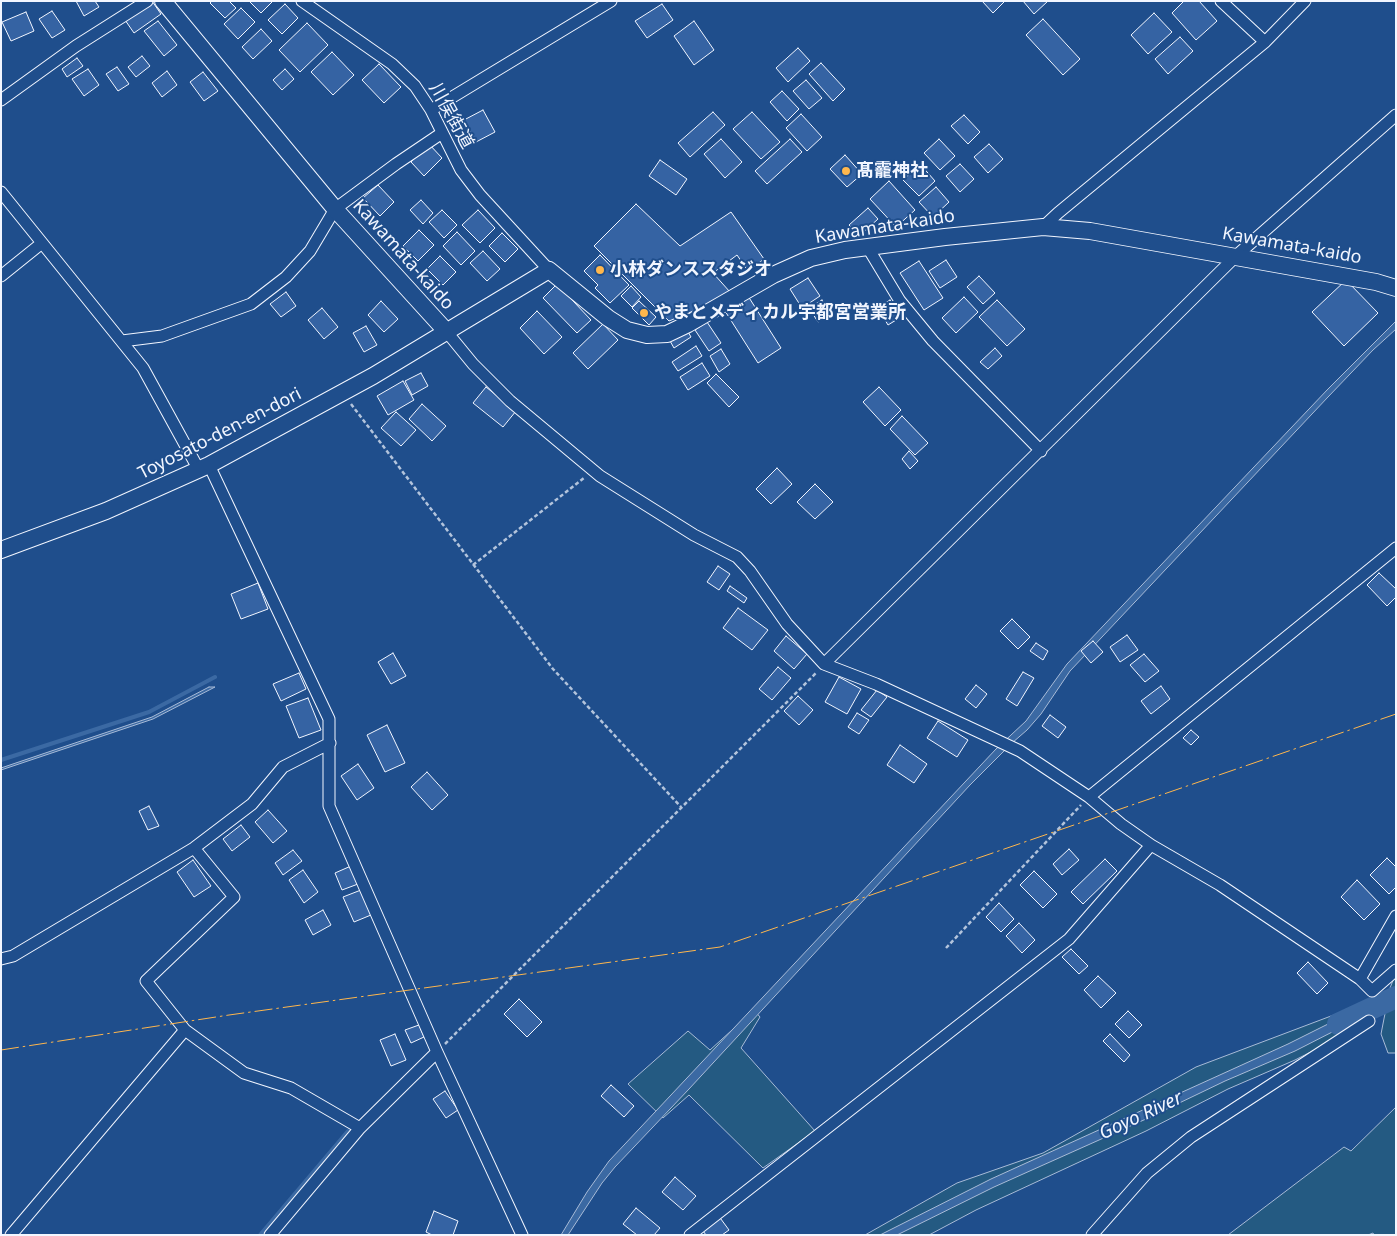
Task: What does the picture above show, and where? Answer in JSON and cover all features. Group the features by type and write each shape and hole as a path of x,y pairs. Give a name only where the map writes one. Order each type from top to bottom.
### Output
{"main road":[{"name":"Kawamata-kaido","path":"163,1 335,209 446,331 549,270 608,318 627,330 647,334 667,334 792,266 811,258 845,250 1043,227 1090,231 1236,256 1376,282 1396,288"},
{"name":"Toyosato-den-en-dori","path":"1,550 106,511 204,467 342,393 446,331"}],"street":[{"path":"1,100 76,46 147,1"},
{"name":"川俣街道","path":"302,1 392,64 415,86 431,110 461,170 480,195 549,270"},
{"path":"431,110 612,1"},
{"path":"1221,1 1265,42"},
{"path":"1043,227 1265,42 1305,1"},
{"path":"824,664 1236,256 1396,115"},
{"path":"122,341 162,336 250,304 286,277 310,251 335,209 442,133"},
{"path":"1,192 144,368 204,467 329,719 330,806 437,1052 522,1235"},
{"path":"1,276 42,243"},
{"path":"870,247 871,253 900,301 933,341 1041,451"},
{"path":"446,331 473,364 510,401 593,471 694,536 737,557 750,571 787,624 824,664 876,684 1020,750 1089,797 1121,824 1151,845 1220,885 1360,979 1372,991 1396,970"},
{"path":"1089,797 1396,548"},
{"path":"1,959 13,956 194,848 252,804 283,767 330,744"},
{"path":"690,1235 1069,939 1151,845"},
{"path":"194,848 234,897 146,982 185,1030 244,1072 291,1088 360,1128"},
{"path":"1360,979 1396,916"},
{"path":"1092,1235 1147,1173 1191,1137 1369,1022"},
{"path":"11,1235 185,1030"},
{"path":"270,1235 360,1128 437,1052"}],"path":[{"path":"342,393 553,669 681,807"},
{"path":"474,565 593,471"},
{"path":"437,1052 824,664"},
{"path":"946,948 1089,797"}],"shaded area":[{"path":"1396,973 1396,1053 1388,1053 1381,1034 1390,988"},
{"path":"754,1010 760,1017 741,1048 815,1131 763,1168 689,1095 663,1118 628,1084 688,1031 710,1050"},
{"path":"1339,1013 1347,1023 1348,1033 1295,1060 1228,1089 1146,1131 976,1210 929,1235 865,1235 957,1183 1043,1153 1196,1067"},
{"path":"1396,1107 1396,1235 1374,1235 1373,1233 1368,1235 1228,1235 1344,1147 1351,1151"}],"water":[{"path":"1396,321 1396,329 1328,397 1070,671 1041,714 1027,730 970,785 615,1167 602,1183 568,1235 561,1235 587,1192 609,1161 996,749 1026,721 1067,664 1328,389"},
{"path":"209,687 215,687 153,719 1,770 1,768 152,717"},
{"path":"1364,1003 1364,1019 1342,1027 1295,1051 994,1187 897,1235 880,1235 991,1179 1288,1044 1348,1014"}],"building":[{"path":"76,1 95,1 99,7 84,16"},
{"path":"152,1 161,14 134,33 125,20"},
{"path":"212,1 229,1 236,8 225,18 210,3"},
{"path":"251,1 273,1 261,13"},
{"path":"982,1 1005,1 993,13"},
{"path":"1023,1 1048,1 1034,14"},
{"path":"1184,1 1199,1 1217,21 1196,40 1172,13"},
{"path":"285,4 298,18 282,34 268,20"},
{"path":"662,4 673,20 647,38 635,21"},
{"path":"241,8 255,22 238,39 224,24"},
{"path":"52,11 65,30 52,38 39,19"},
{"path":"26,12 34,31 11,41 2,22"},
{"path":"1154,13 1172,32 1148,54 1131,35"},
{"path":"1043,19 1080,59 1063,75 1026,35"},
{"path":"158,21 177,45 164,56 144,31"},
{"path":"694,21 714,50 694,65 674,36"},
{"path":"307,23 328,45 300,72 279,50"},
{"path":"261,29 272,41 253,59 242,47"},
{"path":"1180,37 1193,51 1168,74 1155,59"},
{"path":"798,48 810,61 788,82 776,68"},
{"path":"332,52 354,75 333,95 311,72"},
{"path":"142,56 150,66 136,77 128,67"},
{"path":"77,58 83,66 67,77 62,69"},
{"path":"821,63 845,89 833,101 809,74"},
{"path":"379,64 401,87 384,103 362,80"},
{"path":"117,67 129,84 118,91 106,74"},
{"path":"88,69 99,85 84,96 72,79"},
{"path":"285,69 294,79 282,90 273,80"},
{"path":"167,71 177,85 162,97 152,83"},
{"path":"203,72 218,91 204,101 190,82"},
{"path":"806,80 822,98 809,109 793,91"},
{"path":"782,91 799,109 787,121 770,102"},
{"path":"483,110 495,132 476,142 464,120"},
{"path":"713,112 725,125 690,157 678,143"},
{"path":"752,112 780,142 761,159 733,129"},
{"path":"801,114 822,137 807,151 786,128"},
{"path":"964,115 980,132 968,144 951,126"},
{"path":"721,139 742,162 725,178 704,154"},
{"path":"790,139 802,152 767,184 755,171"},
{"path":"939,139 955,156 940,170 924,153"},
{"path":"429,144 442,158 424,176 411,162"},
{"path":"989,144 1003,159 988,173 974,157"},
{"name":"髙靇神社","path":"845,155 862,174 847,187 830,169"},
{"path":"660,160 687,179 676,195 649,176"},
{"path":"920,164 935,181 919,196 903,180"},
{"path":"960,164 974,179 960,192 946,176"},
{"path":"889,181 915,210 896,227 870,199"},
{"path":"378,185 394,202 380,216 363,198"},
{"path":"936,187 949,202 933,217 919,202"},
{"path":"421,200 433,213 423,224 410,210"},
{"path":"636,204 680,246 731,212 764,259 748,271 737,255 713,273 730,292 703,307 669,321 594,246"},
{"path":"868,208 878,219 859,236 849,225"},
{"path":"442,210 457,225 444,238 429,222"},
{"path":"478,210 495,228 480,243 462,225"},
{"path":"419,230 434,245 418,261 403,246"},
{"path":"457,232 475,251 461,265 443,246"},
{"path":"502,233 518,249 505,262 489,246"},
{"path":"483,251 500,269 487,281 470,263"},
{"path":"600,255 629,285 610,303 595,288 598,285 584,271"},
{"path":"440,256 456,272 443,285 427,269"},
{"path":"946,260 957,277 940,288 929,271"},
{"path":"919,261 943,298 924,310 900,273"},
{"path":"979,276 995,293 983,304 967,287"},
{"path":"808,278 820,296 802,308 790,289"},
{"path":"1346,280 1378,313 1344,346 1312,312"},
{"path":"557,284 591,320 577,333 543,298"},
{"path":"631,286 641,297 632,307 621,296"},
{"path":"286,292 296,306 281,317 270,304"},
{"path":"748,296 781,348 758,363 725,311"},
{"path":"964,297 978,312 956,333 942,318"},
{"path":"822,300 830,314 818,322 809,308"},
{"path":"890,300 901,317 888,325 878,308"},
{"path":"997,300 1025,329 1007,346 979,317"},
{"path":"381,301 398,319 384,332 368,315"},
{"path":"639,301 656,317 649,325 632,308"},
{"path":"322,308 338,327 324,339 308,320"},
{"path":"537,311 562,337 544,354 520,328"},
{"path":"707,322 721,343 709,351 695,330"},
{"path":"603,324 618,340 588,369 573,353"},
{"path":"366,326 377,345 364,352 353,333"},
{"path":"687,330 691,337 674,348 670,341"},
{"path":"696,346 702,356 678,371 672,362"},
{"path":"995,348 1002,356 988,369 980,362"},
{"path":"721,349 730,364 719,372 710,356"},
{"path":"702,363 710,376 688,390 680,377"},
{"path":"421,373 428,386 412,395 405,381"},
{"path":"716,374 739,397 729,407 707,383"},
{"path":"403,381 414,400 388,415 377,396"},
{"path":"486,387 516,411 503,427 473,403"},
{"path":"879,387 901,410 885,426 863,402"},
{"path":"422,404 446,426 432,441 409,419"},
{"path":"396,412 416,430 401,446 381,428"},
{"path":"902,416 928,443 915,455 890,429"},
{"path":"909,451 918,461 910,469 902,459"},
{"path":"777,468 792,484 771,504 756,489"},
{"path":"815,484 833,502 815,519 797,502"},
{"path":"718,566 730,574 719,590 707,582"},
{"path":"1379,573 1396,589 1396,597 1387,606 1367,585"},
{"path":"258,583 268,609 241,619 231,594"},
{"path":"730,586 747,598 744,603 727,591"},
{"path":"738,608 768,630 752,650 723,628"},
{"path":"1012,619 1030,637 1018,649 1000,631"},
{"path":"1127,635 1138,650 1120,662 1110,647"},
{"path":"786,636 807,654 794,669 774,651"},
{"path":"1093,641 1103,652 1091,663 1081,651"},
{"path":"1036,643 1048,651 1043,660 1030,651"},
{"path":"393,653 406,676 391,684 378,662"},
{"path":"1144,654 1159,671 1145,682 1130,665"},
{"path":"778,667 791,678 772,700 759,689"},
{"path":"1023,672 1034,678 1017,706 1006,699"},
{"path":"299,673 306,689 281,701 273,684"},
{"path":"839,677 861,689 847,714 825,702"},
{"path":"976,685 987,694 976,708 965,699"},
{"path":"1161,686 1170,699 1151,714 1141,701"},
{"path":"877,690 887,697 871,717 861,710"},
{"path":"798,696 813,710 799,725 784,711"},
{"path":"308,698 321,730 299,738 286,706"},
{"path":"857,713 869,720 859,734 848,727"},
{"path":"1050,715 1066,727 1058,738 1042,726"},
{"path":"938,721 968,740 957,757 927,738"},
{"path":"387,725 405,763 385,772 367,735"},
{"path":"1191,730 1199,737 1191,745 1183,738"},
{"path":"900,745 927,764 914,783 887,765"},
{"path":"358,764 374,788 357,800 341,776"},
{"path":"427,772 448,795 432,810 411,787"},
{"path":"149,806 159,826 148,830 139,811"},
{"path":"268,810 287,831 273,843 255,822"},
{"path":"241,825 250,837 232,851 223,839"},
{"path":"1069,849 1079,860 1062,875 1053,864"},
{"path":"293,850 302,861 283,875 275,863"},
{"path":"1387,858 1396,867 1396,887 1389,894 1370,875"},
{"path":"1105,859 1117,871 1083,904 1071,892"},
{"path":"193,860 211,886 194,897 177,872"},
{"path":"351,866 358,884 342,890 335,873"},
{"path":"303,870 318,892 304,903 289,880"},
{"path":"1034,871 1057,894 1043,908 1020,885"},
{"path":"1357,880 1380,904 1364,920 1341,897"},
{"path":"361,890 371,915 354,922 343,897"},
{"path":"999,903 1014,919 1001,932 986,917"},
{"path":"323,910 331,925 313,935 305,920"},
{"path":"1019,923 1035,940 1022,953 1006,936"},
{"path":"1071,949 1088,966 1079,974 1062,957"},
{"path":"1308,962 1328,983 1317,994 1297,973"},
{"path":"1098,976 1116,993 1101,1008 1084,990"},
{"path":"519,999 542,1022 527,1037 504,1014"},
{"path":"1128,1011 1142,1025 1129,1038 1115,1024"},
{"path":"419,1025 424,1037 411,1043 405,1030"},
{"path":"395,1034 406,1060 391,1066 380,1040"},
{"path":"1110,1034 1130,1055 1124,1062 1103,1041"},
{"path":"611,1085 634,1106 624,1117 601,1096"},
{"path":"445,1091 458,1110 446,1118 433,1099"},
{"path":"675,1177 696,1196 683,1210 662,1192"},
{"path":"636,1208 660,1228 654,1235 637,1235 623,1224"},
{"path":"434,1211 458,1221 453,1235 432,1235 426,1232"},
{"path":"715,1211 729,1230 722,1235 706,1235 698,1224"}],"waterway":[{"path":"1,760 149,712 215,677"},
{"name":"Goyo River","path":"1338,1024 1396,997"},
{"path":"260,1235 348,1131"}],"power":[{"path":"1,1050 229,1015 720,947 1396,714"}],"place":[{"name":"髙靇神社","path":"846,171"},
{"name":"小林ダンススタジオ","path":"600,270"},
{"name":"やまとメディカル宇都宮営業所","path":"644,313"}]}
